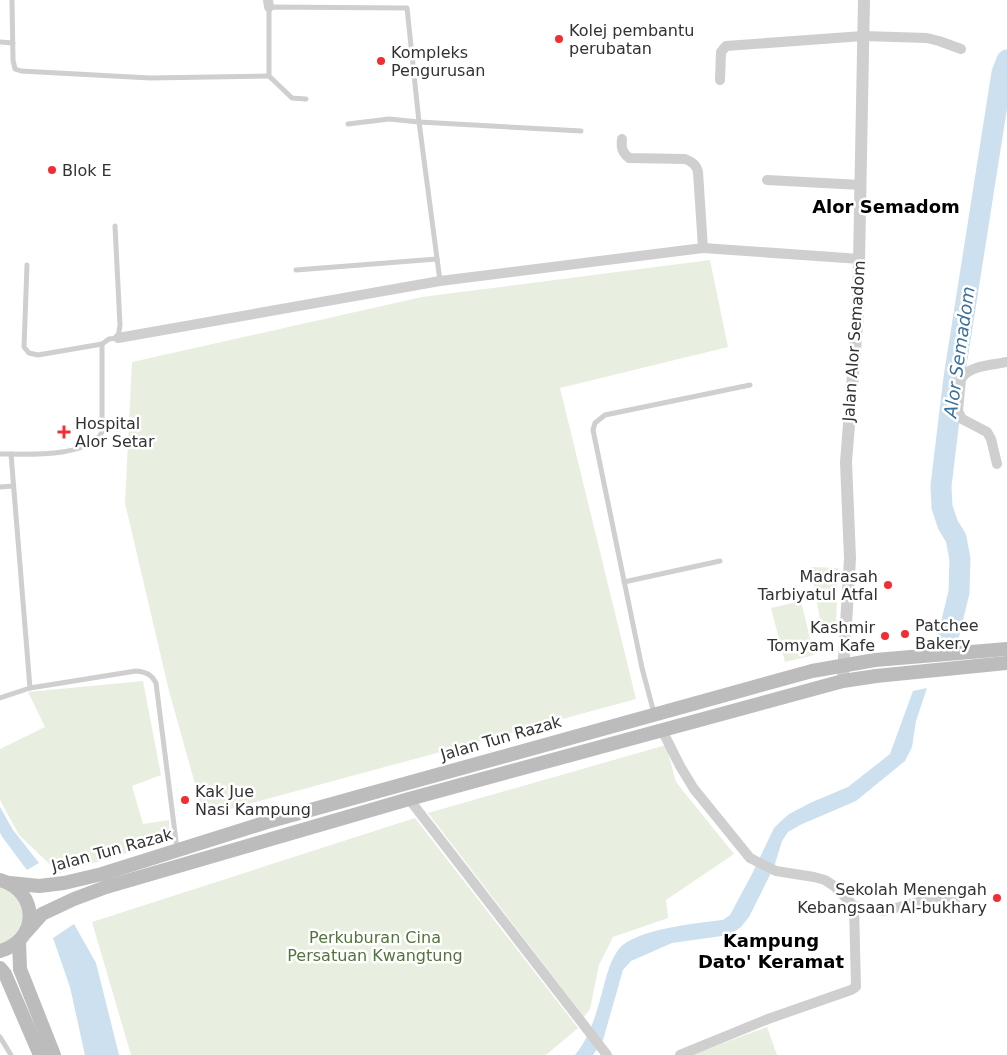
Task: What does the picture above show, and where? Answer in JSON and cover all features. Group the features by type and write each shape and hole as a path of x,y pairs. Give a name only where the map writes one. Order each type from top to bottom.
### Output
{"main road":[{"name":"Jalan Tun Razak","path":"5,882 39,886 64,884 102,874 277,819 812,671 875,660 1007,649"},
{"name":"Jalan Tun Razak","path":"23,937 42,914 74,898 408,799 843,681 1007,663"},
{"path":"5,882 18,888 26,898 30,909 30,921 23,937 20,969 54,1055"},
{"path":"0,951 9,948 23,937"},
{"path":"0,968 5,974 40,1055"}],"street":[{"name":"Jalan Alor Semadom","path":"843,681 850,558 846,462 858,313 860,259 864,0"},
{"path":"720,80 721,52 726,46 863,36 927,38 961,49"},
{"path":"622,139 621,148 628,158 685,159 696,166 703,248"},
{"path":"767,180 862,185"},
{"path":"118,338 440,280 703,248 860,259"},
{"path":"997,464 989,436 984,430 962,419 958,410 964,375 974,369 1007,362"},
{"path":"662,730 694,789 750,858 776,871 825,880 834,886 854,906 884,911 926,900 955,901"},
{"path":"408,799 606,1053"},
{"path":"680,1055 768,1019 856,987 854,906"}],"lane":[{"path":"12,0 15,68 21,71 150,78 269,76 292,98 306,99"},
{"path":"269,76 269,4 407,8 419,122 440,280"},
{"path":"0,42 13,43"},
{"path":"348,124 389,119 581,131"},
{"path":"27,265 24,347 29,353 38,355 102,344 118,338 120,325 115,226"},
{"path":"296,270 437,259"},
{"path":"0,454 76,450 99,438 102,432 102,344"},
{"path":"654,714 642,668 592,430 595,423 605,415 750,384"},
{"path":"11,454 30,688"},
{"path":"0,487 13,486"},
{"path":"624,582 720,561"},
{"path":"0,698 30,688 136,671 145,672 152,676 156,683 177,851"},
{"path":"0,1037 11,1055"}],"green space":[{"path":"710,260 728,347 560,388 636,699 204,816 169,691 125,503 132,362 422,297"},
{"path":"811,567 838,568 836,626 821,626"},
{"path":"801,601 814,655 785,662 771,608"},
{"path":"143,681 161,775 132,786 143,824 169,820 169,841 59,873 19,835 0,800 0,749 45,727 28,692"},
{"path":"666,745 676,782 734,854 666,900 668,918 613,937 599,965 590,1009 584,1017 428,813"},
{"name":"Perkuburan Cina Persatuan Kwangtung","path":"415,818 578,1028 546,1055 131,1055 92,922"},
{"path":"0,886 17,895 25,915 17,936 0,945"},
{"path":"767,1027 777,1055 691,1055"}],"water":[{"path":"927,688 916,721 912,747 905,761 856,801 788,832 782,841 774,867 749,917 741,927 729,935 672,943 631,961 623,970 603,1040 593,1055 575,1055 590,1029 609,967 618,950 637,937 651,932 683,925 723,920 730,915 774,828 789,814 848,787 890,754 913,691"},
{"path":"0,807 13,830 39,863 27,870 0,833"},
{"path":"74,924 96,963 119,1055 85,1055 70,987 53,938"}],"waterway":[{"name":"Alor Semadom","path":"947,642 959,592 960,559 956,538 948,525 942,507 941,486 954,378 1002,73 1007,60"}],"place":[{"name":"Kolej pembantu perubatan","path":"559,39"},
{"name":"Kompleks Pengurusan","path":"381,61"},
{"name":"Blok E","path":"52,170"},
{"name":"Hospital Alor Setar","path":"64,432"},
{"name":"Madrasah Tarbiyatul Atfal","path":"888,585"},
{"name":"Patchee Bakery","path":"905,634"},
{"name":"Kashmir Tomyam Kafe","path":"885,636"},
{"name":"Kak Jue Nasi Kampung","path":"185,800"},
{"name":"Sekolah Menengah Kebangsaan Al-bukhary","path":"997,898"}],"district":[{"name":"Alor Semadom","path":"886,206"},
{"name":"Kampung Dato' Keramat","path":"771,950"}]}
